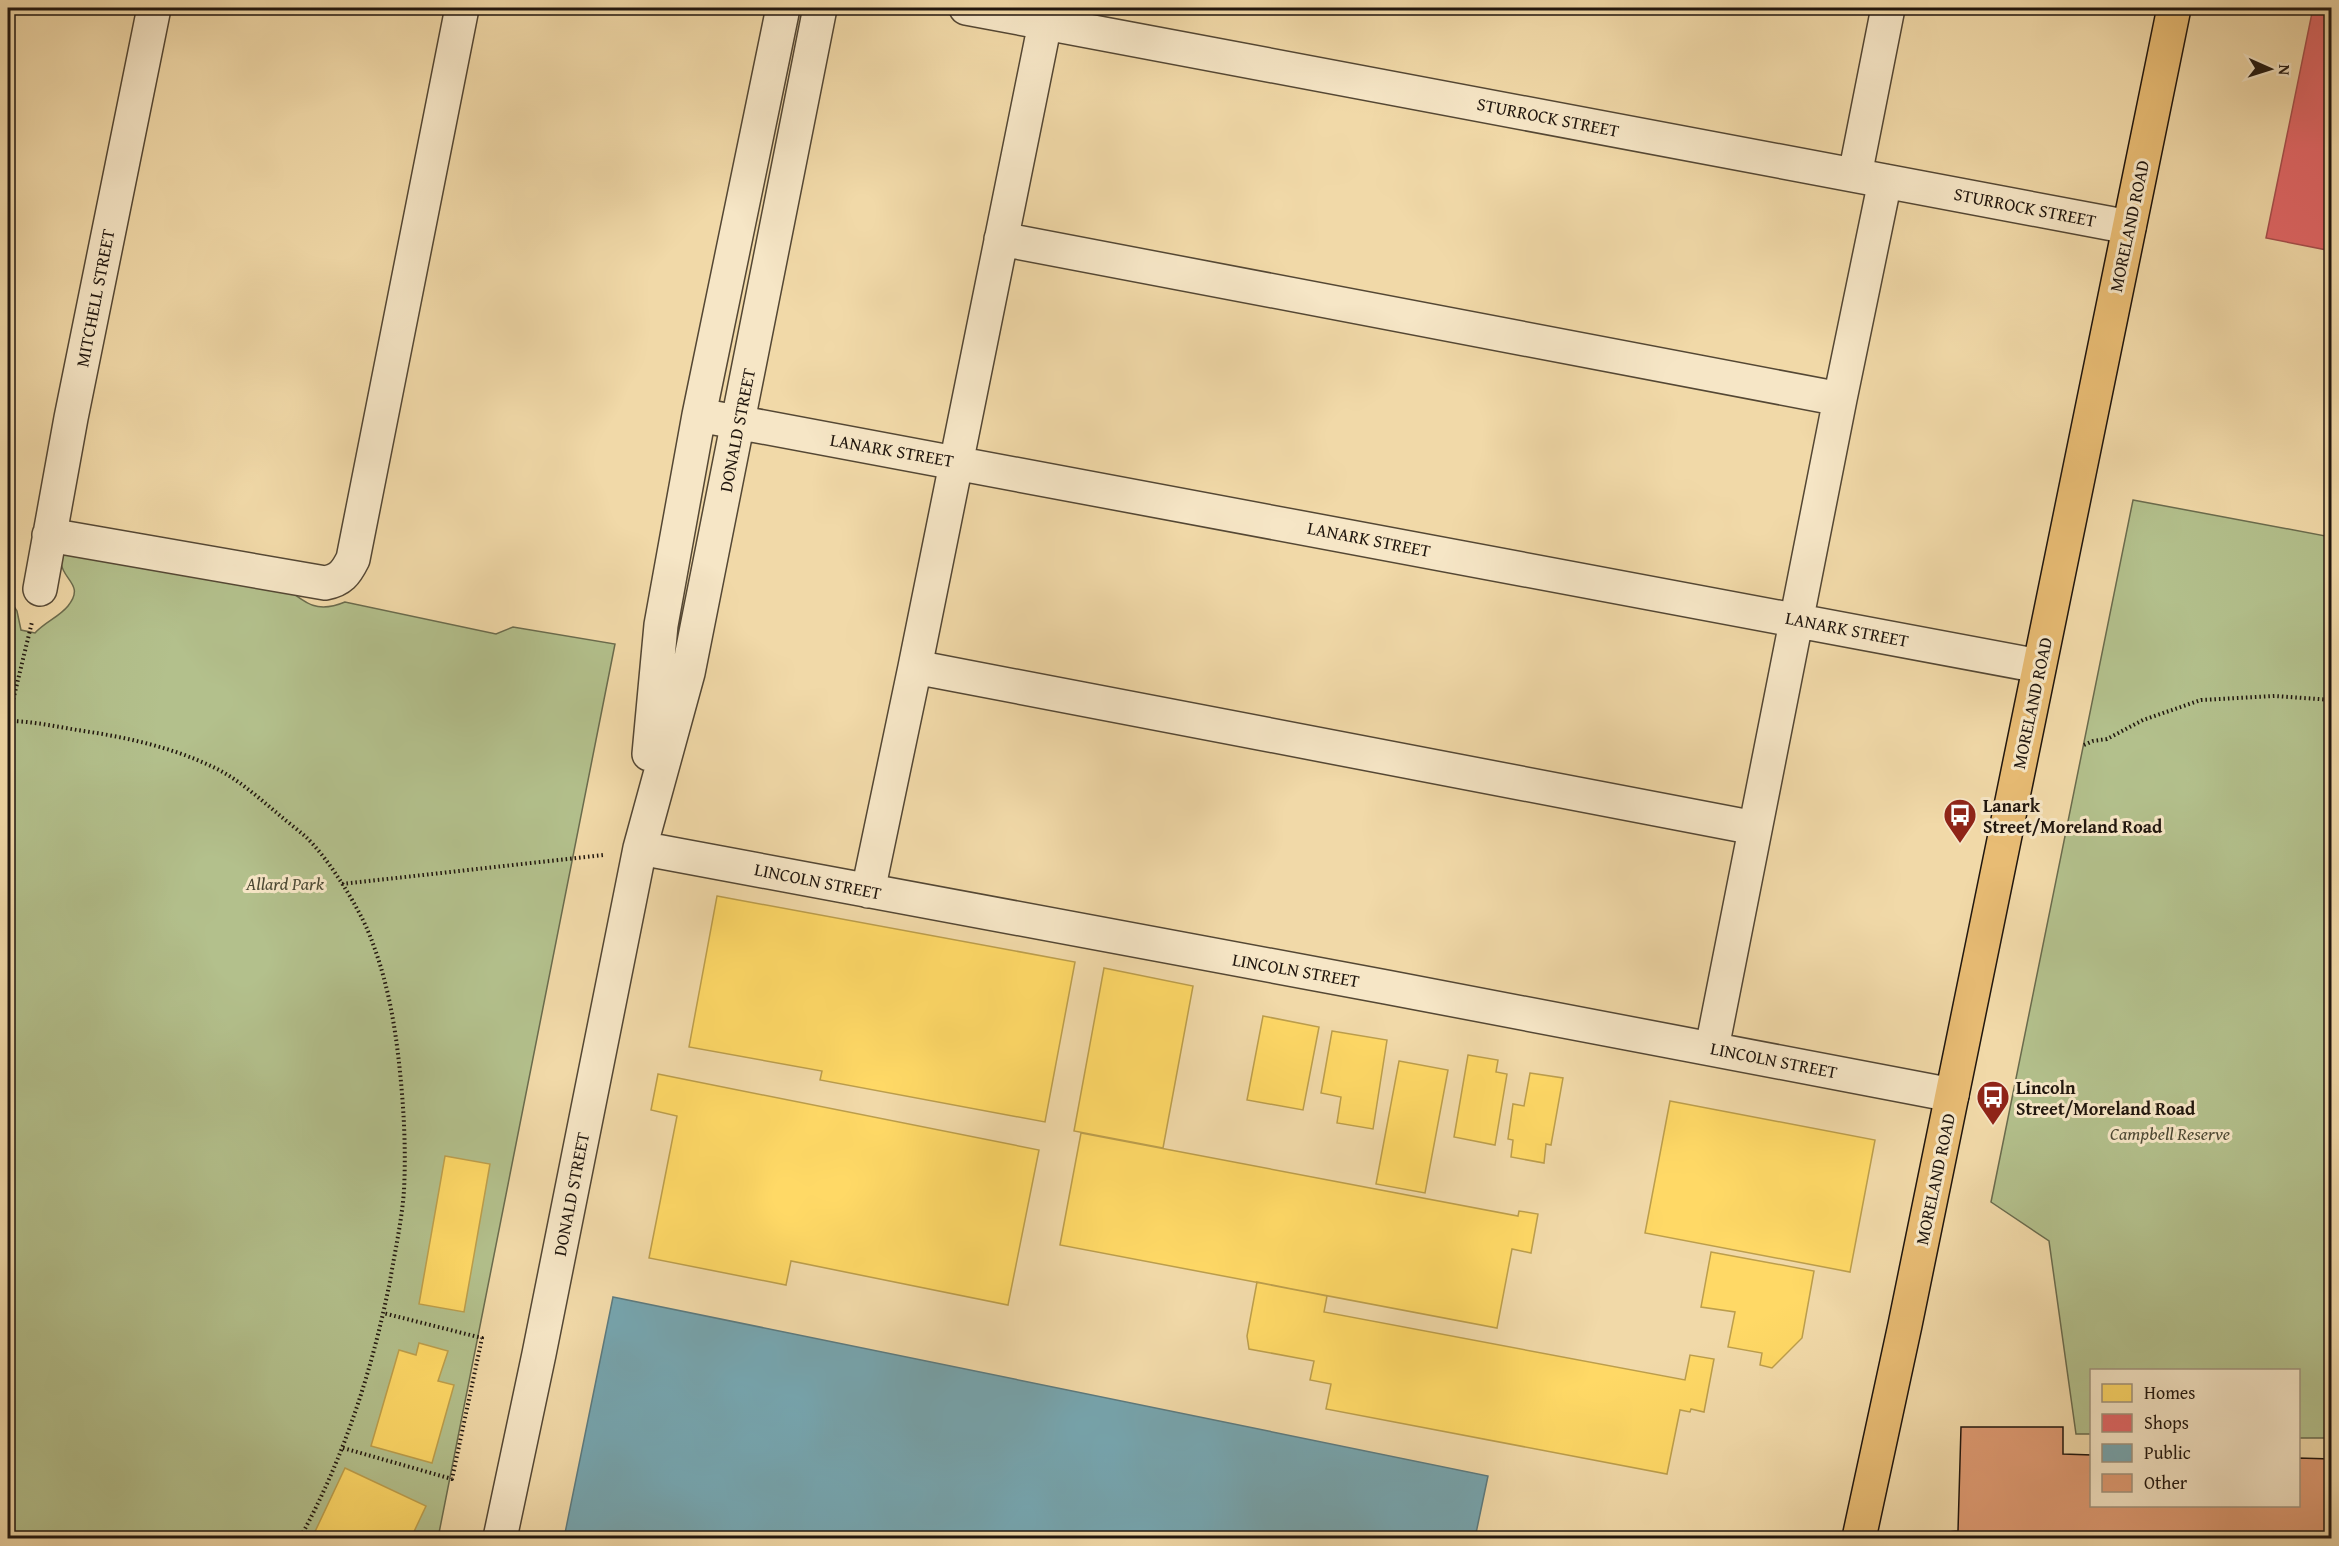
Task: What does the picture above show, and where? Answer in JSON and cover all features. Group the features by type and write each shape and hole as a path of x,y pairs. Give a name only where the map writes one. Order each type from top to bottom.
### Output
{"main road":[{"name":"MORELAND ROAD","path":"1859,1539 2174,8"}],"street":[{"name":"MITCHELL STREET","path":"40,589 153,8"},
{"path":"49,535 326,583 337,581 346,573 356,547 462,8"},
{"name":"DONALD STREET","path":"640,848 661,625 699,415 783,8"},
{"name":"DONALD STREET","path":"500,1539 542,1342 640,848 688,673 820,8"},
{"name":"STURROCK STREET","path":"966,8 1045,22 1090,19 1870,178 2129,226"},
{"path":"1712,1048 1840,399 1870,178 1888,8"},
{"path":"868,891 1045,22"},
{"path":"1001,239 1840,399"},
{"name":"LANARK STREET","path":"699,415 2039,666"},
{"path":"915,667 1755,828"},
{"name":"LINCOLN STREET","path":"640,848 1952,1095"}],"path":[{"path":"40,589 8,721 100,733 144,743 188,756 223,772 257,796 308,839 342,884 367,930 387,985 396,1029 403,1100 404,1193 383,1313 366,1381 343,1448 322,1497 300,1539"},
{"path":"2084,745 2107,739 2144,720 2201,700 2275,696 2331,700"},
{"path":"342,884 569,857 588,857 640,848"},
{"path":"343,1448 452,1479 482,1338 383,1313"}],"green space":[{"name":"Campbell Reserve","path":"2133,500 2331,537 2331,1438 2300,1438 2300,1369 2090,1369 2090,1434 2076,1434 2049,1241 1991,1202"},
{"name":"Allard Park","path":"64,544 283,585 298,597 318,607 345,602 496,634 513,627 615,644 438,1538 8,1538 8,597 17,611 21,630 35,633 64,610 73,599 74,588 61,563"}],"building: Homes":[{"path":"717,896 1075,962 1045,1122 820,1080 822,1071 689,1047"},
{"path":"1104,968 1193,986 1163,1148 1074,1131"},
{"path":"1263,1016 1319,1027 1303,1110 1247,1100"},
{"path":"1332,1031 1387,1040 1373,1129 1337,1123 1341,1097 1321,1093"},
{"path":"1468,1055 1498,1060 1496,1072 1507,1074 1495,1145 1454,1137"},
{"path":"1399,1061 1448,1070 1425,1193 1376,1184"},
{"path":"1530,1073 1563,1078 1551,1145 1546,1144 1544,1163 1511,1157 1513,1140 1508,1139 1513,1104 1524,1106"},
{"path":"658,1074 1039,1150 1008,1305 791,1261 786,1285 649,1258 677,1116 651,1110"},
{"path":"1670,1101 1875,1140 1850,1272 1645,1233"},
{"path":"1081,1133 1518,1216 1519,1211 1538,1214 1531,1253 1512,1249 1497,1328 1060,1245"},
{"path":"445,1156 490,1164 464,1312 419,1304"},
{"path":"1711,1252 1814,1271 1802,1338 1772,1368 1760,1365 1762,1353 1728,1347 1735,1312 1701,1307"},
{"path":"1257,1282 1327,1296 1324,1312 1685,1380 1690,1355 1714,1359 1704,1412 1691,1409 1690,1412 1680,1410 1667,1474 1326,1409 1331,1384 1310,1380 1314,1361 1249,1349 1247,1336"},
{"path":"419,1343 448,1351 438,1381 454,1385 432,1463 371,1446 399,1350 416,1355"},
{"path":"345,1468 426,1506 411,1538 312,1538"}],"building: Shops":[{"path":"2313,8 2332,8 2332,251 2266,238"}],"building: Public":[{"path":"613,1297 1488,1476 1475,1538 564,1538"}],"building: Other":[{"path":"1961,1427 2063,1427 2063,1454 2090,1455 2090,1507 2300,1507 2300,1458 2332,1459 2332,1538 1941,1538 1948,1532 1958,1531"}],"place":[{"name":"Lanark Street/Moreland Road","path":"1960,844"},
{"name":"Lincoln Street/Moreland Road","path":"1993,1126"}]}
